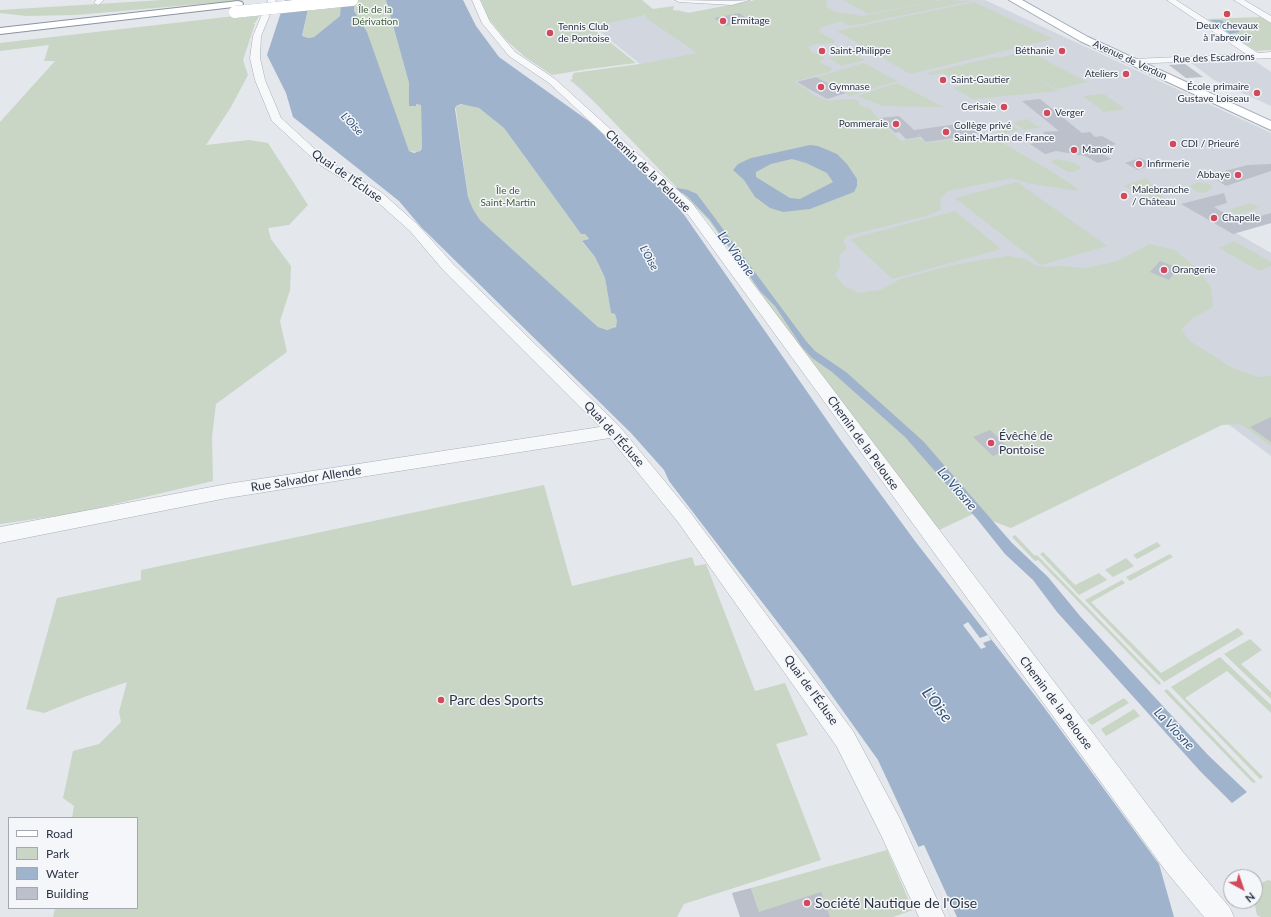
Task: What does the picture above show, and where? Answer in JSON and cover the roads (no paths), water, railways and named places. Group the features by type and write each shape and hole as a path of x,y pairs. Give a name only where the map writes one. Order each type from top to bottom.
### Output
{"main road":[{"path":"0,31 151,14 352,0"},
{"name":"Avenue de Verdun","path":"1014,0 1070,32 1268,122"},
{"path":"0,38 274,3"},
{"path":"17,18 78,17 144,11 151,14"}],"street":[{"name":"Chemin de la Pelouse","path":"476,0 486,23 512,54 552,81 688,206 1174,861 1221,917"},
{"path":"679,0 732,3 746,0"},
{"path":"1171,0 1256,56"},
{"path":"1238,0 1269,17"},
{"name":"Quai de l'Écluse","path":"274,3 257,36 255,58 260,80 276,119 324,163 377,195 414,228 449,268 614,431 684,517 845,739 890,826 932,917"},
{"name":"Rue des Escadrons","path":"1134,62 1271,56"},
{"name":"Rue Salvador Allende","path":"0,535 227,491 614,431"}],"water":[{"name":"L'Oise","path":"285,0 310,0 302,36 308,38 314,37 340,16 341,0 354,0 354,11 367,32 409,151 414,153 420,151 422,148 421,105 416,104 416,106 409,106 409,83 386,0 463,0 476,26 499,57 590,122 664,191 685,216 840,439 915,541 1043,706 1159,864 1174,917 951,917 878,760 805,658 669,481 664,470 631,433 421,227 399,201 293,117 286,93 267,55","holes":["461,104 479,108 504,128 581,234 585,234 589,239 582,241 595,257 605,278 611,313 615,314 617,321 616,327 607,330 598,327 480,220 473,209 468,197 455,109 456,106"]},
{"path":"1210,20 1221,20 1240,32 1230,34"},
{"path":"810,145 818,146 837,154 847,164 857,179 857,186 854,192 810,209 783,212 770,208 755,197 744,180 733,170 738,164 751,158","holes":["792,159 806,163 827,173 833,182 800,199 790,198 756,177 756,172 771,164"]},
{"name":"La Viosne","path":"672,187 688,190 697,194 815,351 846,372 923,441 1012,543 1048,577 1080,616 1208,755 1247,792 1232,803 1200,771 1057,612 1033,580 1005,554 977,519 905,437 832,372 812,358 802,347 775,306 760,291 710,220 687,196"}],"place":[{"name":"Deux chevaux à l'abrevoir","path":"1227,14"},
{"name":"Ermitage","path":"723,21"},
{"name":"Tennis Club de Pontoise","path":"550,33"},
{"name":"Saint-Philippe","path":"822,51"},
{"name":"Béthanie","path":"1062,51"},
{"name":"Ateliers","path":"1126,74"},
{"name":"Saint-Gautier","path":"943,80"},
{"name":"Gymnase","path":"821,87"},
{"name":"École primaire Gustave Loiseau","path":"1257,93"},
{"name":"Cerisaie","path":"1004,107"},
{"name":"Verger","path":"1047,113"},
{"name":"Pommeraie","path":"896,124"},
{"name":"Collège privé Saint-Martin de France","path":"946,132"},
{"name":"CDI / Prieuré","path":"1173,144"},
{"name":"Manoir","path":"1074,150"},
{"name":"Infirmerie","path":"1139,164"},
{"name":"Abbaye","path":"1238,175"},
{"name":"Malebranche / Château","path":"1124,196"},
{"name":"Chapelle","path":"1214,218"},
{"name":"Orangerie","path":"1164,270"},
{"name":"Évêché de Pontoise","path":"991,443"},
{"name":"Parc des Sports","path":"441,700"},
{"name":"Société Nautique de l'Oise","path":"807,903"}],"park label":[{"name":"Île de la Dérivation","path":"375,16"},
{"name":"Île de Saint-Martin","path":"508,196"}]}
